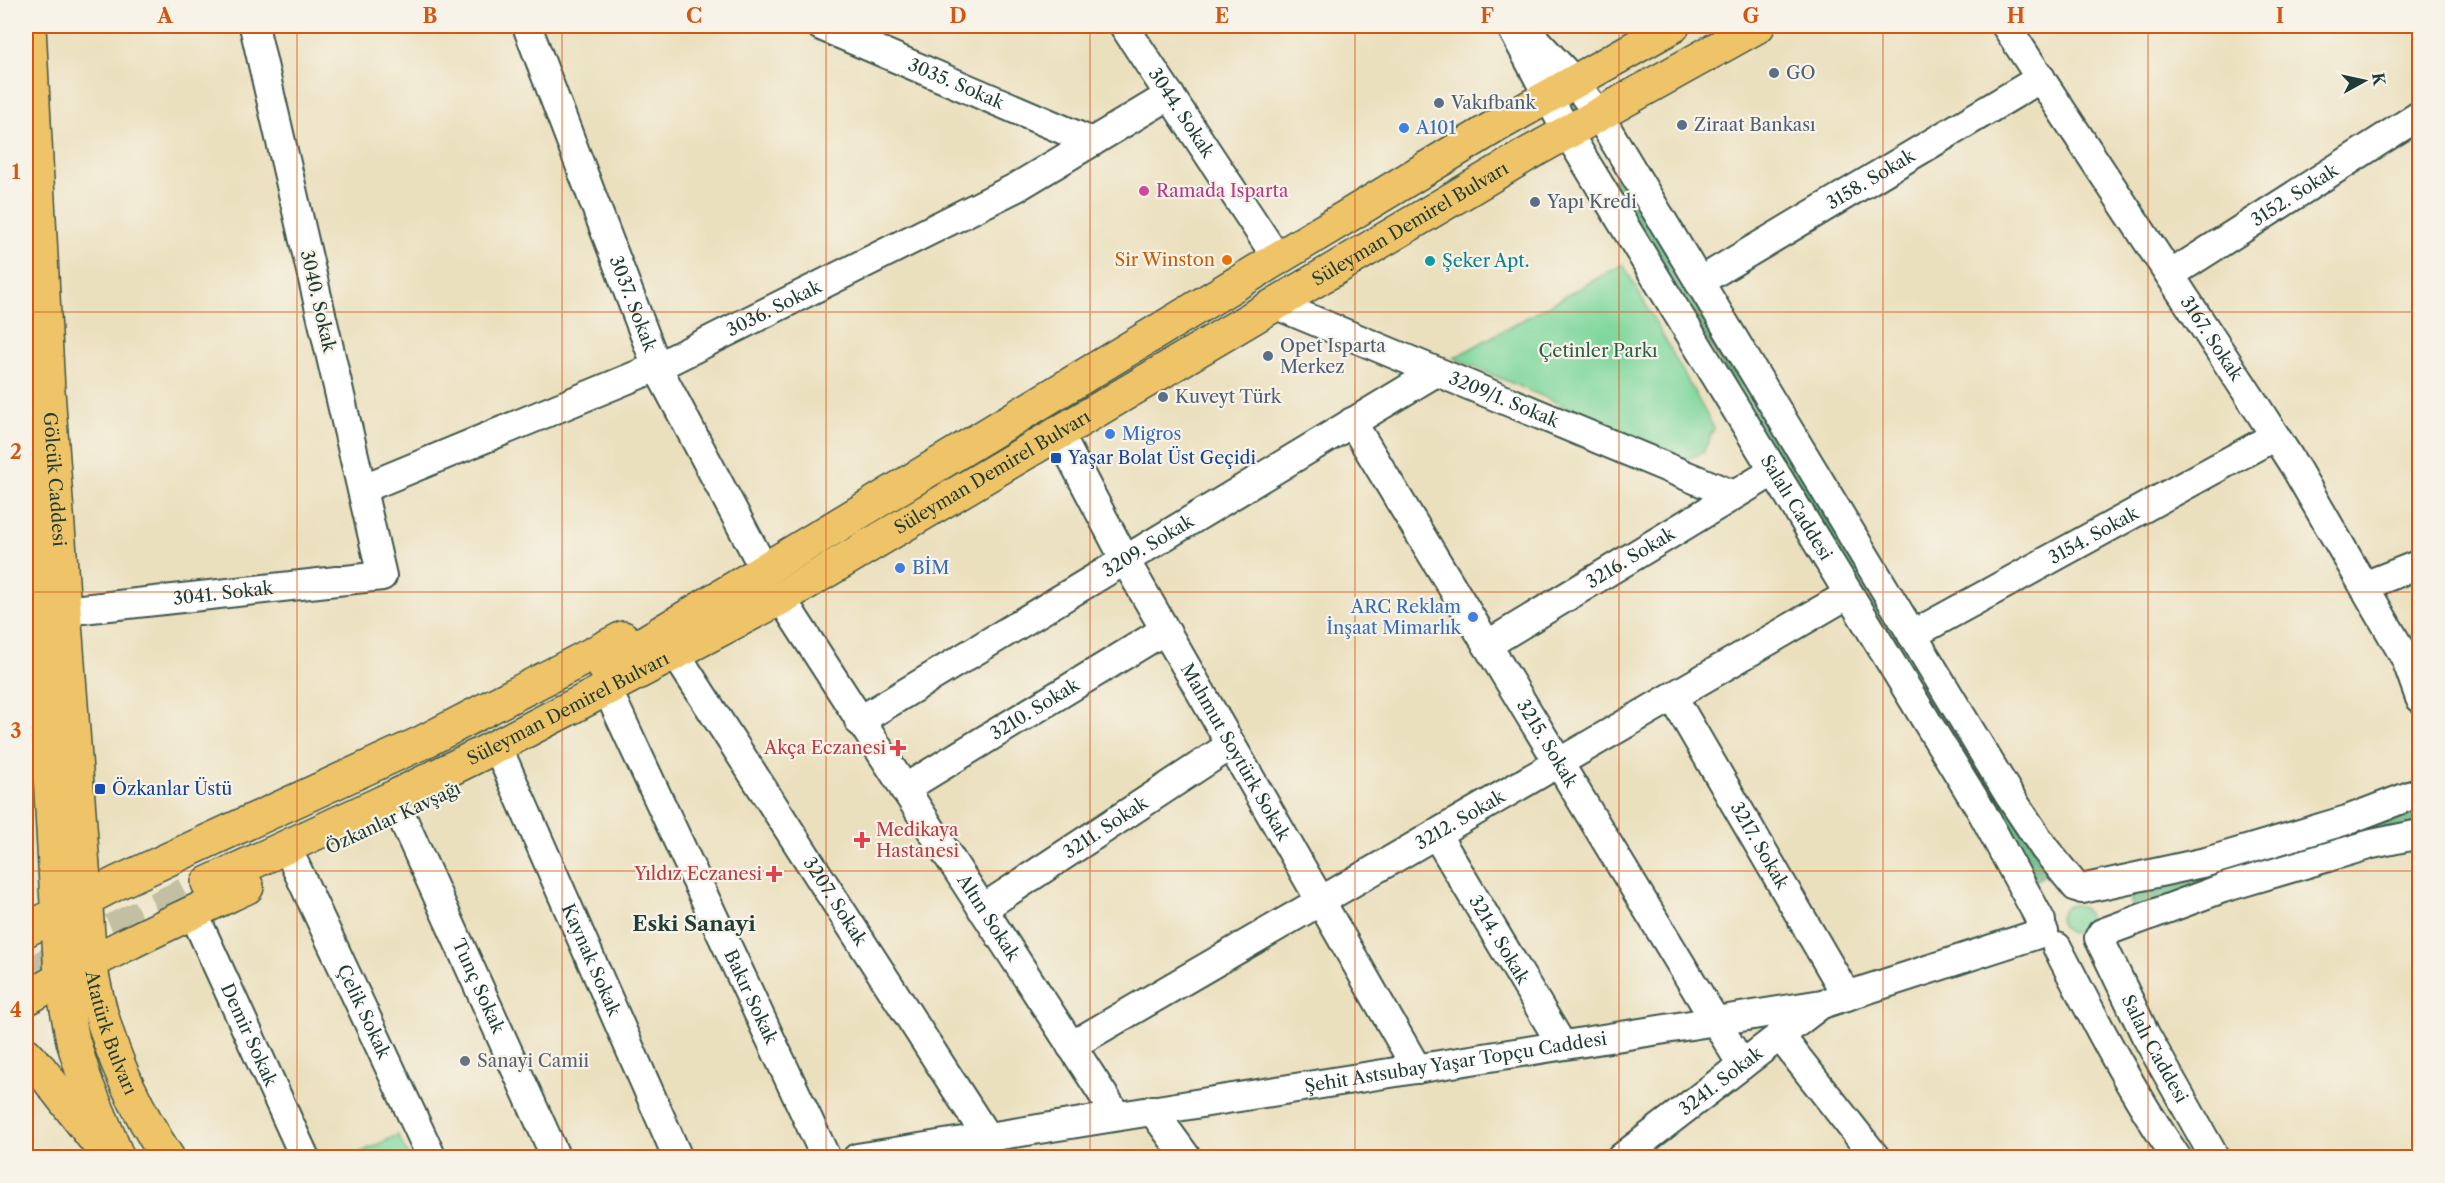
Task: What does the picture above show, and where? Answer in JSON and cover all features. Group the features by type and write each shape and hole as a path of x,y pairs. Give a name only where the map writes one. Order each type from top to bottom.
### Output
{"main road":[{"name":"Gölcük Caddesi","path":"29,26 48,391 64,611 71,906"},
{"path":"26,930 71,906 423,742 671,612 764,569 1560,88 1673,26"},
{"name":"Süleyman Demirel Bulvarı","path":"764,569 598,670 204,874 394,798 485,753 781,598 1567,132 1758,26"},
{"name":"Gölcük Caddesi","path":"26,421 36,700 71,906"},
{"name":"Özkanlar Kavşağı","path":"26,999 90,962 401,815 615,706 684,667 781,598"},
{"name":"Atatürk Bulvarı","path":"71,906 90,962 97,1002 109,1040 138,1107 168,1158"},
{"name":"Atatürk Bulvarı","path":"71,906 61,978 65,1005 83,1073 118,1158"},
{"path":"26,1054 41,1070 108,1158"}],"street":[{"name":"3040. Sokak","path":"254,26 382,576"},
{"name":"3037. Sokak","path":"527,26 657,367 764,569"},
{"name":"3035. Sokak","path":"821,26 1092,142"},
{"name":"3044. Sokak","path":"1124,26 1277,258"},
{"path":"1511,26 1560,88"},
{"path":"1522,26 1560,88"},
{"name":"3167. Sokak","path":"2006,26 2275,436 2413,667 2420,699"},
{"name":"3158. Sokak","path":"1699,282 2041,78"},
{"name":"Salalı Caddesi","path":"1560,88 1598,114 2019,811 2045,849 2079,888"},
{"name":"Salalı Caddesi","path":"1560,88 1567,132 1982,812 2096,1023 2131,1085 2177,1158"},
{"name":"3036. Sokak","path":"362,489 657,367 1017,187 1170,95"},
{"name":"3152. Sokak","path":"2170,275 2420,115"},
{"name":"3209/1. Sokak","path":"1274,304 1733,495"},
{"name":"3209. Sokak","path":"859,721 1436,372"},
{"name":"3215. Sokak","path":"1352,422 1742,1065"},
{"name":"Mahmut Soytürk Sokak","path":"1058,432 1125,560 1417,1068"},
{"name":"3154. Sokak","path":"1912,635 2275,436"},
{"name":"3216. Sokak","path":"1487,645 1774,471"},
{"path":"2364,586 2420,564"},
{"name":"3041. Sokak","path":"64,611 382,576"},
{"name":"3212. Sokak","path":"1071,1046 1849,594"},
{"name":"Altın Sokak","path":"781,598 1117,1116"},
{"name":"3210. Sokak","path":"904,789 1165,630"},
{"name":"3207. Sokak","path":"684,667 987,1137"},
{"name":"3217. Sokak","path":"1672,697 1834,1000"},
{"name":"Bakır Sokak","path":"615,706 826,1158"},
{"name":"3211. Sokak","path":"982,909 1231,745"},
{"name":"Kaynak Sokak","path":"505,764 678,1158"},
{"path":"2420,792 2347,820 2206,862 2055,892 2047,900 2042,910 2047,933 2077,951 2086,949 2101,935 2223,888 2372,844 2420,834"},
{"name":"Tunç Sokak","path":"401,815 556,1158"},
{"name":"3214. Sokak","path":"1436,834 1562,1045"},
{"name":"Çelik Sokak","path":"295,865 432,1158"},
{"path":"2079,888 2096,896 2102,906 2105,915 2101,935"},
{"name":"Demir Sokak","path":"193,912 305,1158"},
{"name":"Şehit Astsubay Yaşar Topçu Caddesi","path":"857,1158 1716,1021 1834,1000 2047,933"},
{"name":"Salalı Caddesi","path":"2101,935 2145,1034 2215,1158"},
{"name":"3241. Sokak","path":"1621,1158 1780,1036 1834,1000"},
{"path":"1780,1036 1876,1158"},
{"path":"1152,1110 1187,1158"}],"green space":[{"path":"1621,176 2050,872 2035,881 1611,182"},
{"name":"Çetinler Parkı","path":"1623,264 1714,428 1703,453 1687,459 1454,358"},
{"path":"2419,807 2419,824 2134,913 2128,890"},
{"path":"2074,905 2084,909 2088,919 2084,929 2074,933 2064,929 2060,919 2064,909"},
{"path":"398,1135 409,1157 358,1157 357,1154"}],"tunnel":[{"path":"26,977 70,951 208,883"}],"place":[{"name":"GO","path":"1774,73"},
{"name":"Vakıfbank","path":"1439,103"},
{"name":"Ziraat Bankası","path":"1682,125"},
{"name":"A101","path":"1404,128"},
{"name":"Ramada Isparta","path":"1144,191"},
{"name":"Yapı Kredi","path":"1535,202"},
{"name":"Sir Winston","path":"1227,260"},
{"name":"Şeker Apt.","path":"1430,261"},
{"name":"Opet Isparta Merkez","path":"1268,356"},
{"name":"Kuveyt Türk","path":"1163,397"},
{"name":"Migros","path":"1110,434"},
{"name":"Yaşar Bolat Üst Geçidi","path":"1056,458"},
{"name":"BİM","path":"900,568"},
{"name":"ARC Reklam İnşaat Mimarlık","path":"1473,617"},
{"name":"Akça Eczanesi","path":"898,748"},
{"name":"Özkanlar Üstü","path":"100,789"},
{"name":"Medikaya Hastanesi","path":"862,840"},
{"name":"Yıldız Eczanesi","path":"774,874"},
{"name":"Sanayi Camii","path":"465,1061"}],"district":[{"name":"Eski Sanayi","path":"694,924"}]}
